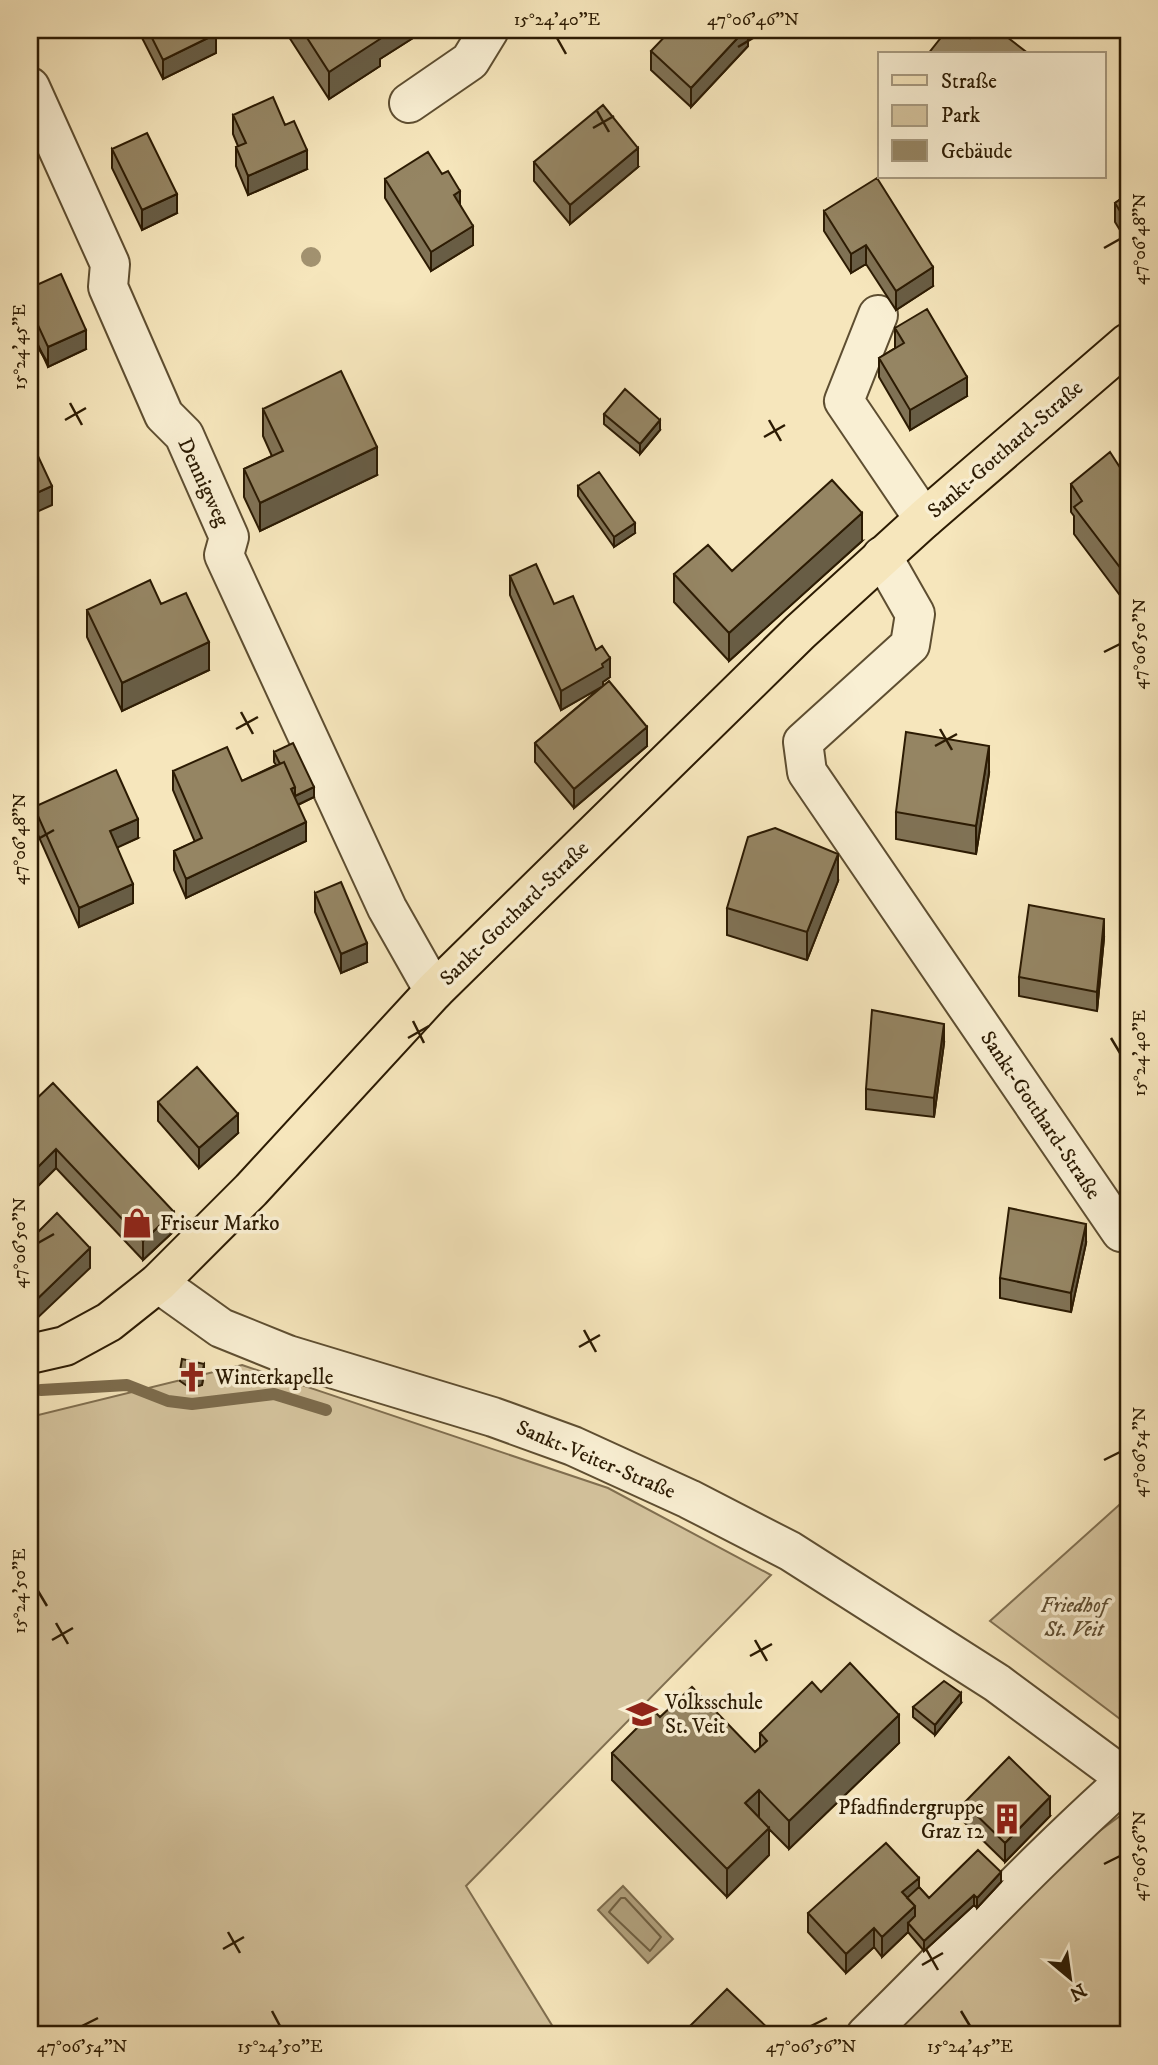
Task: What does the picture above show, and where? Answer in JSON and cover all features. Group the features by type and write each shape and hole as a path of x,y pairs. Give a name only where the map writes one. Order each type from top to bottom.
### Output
{"main road":[{"name":"Sankt-Gotthard-Straße","path":"158,1283 251,1190 434,991 790,642 882,556 1128,343"},
{"path":"30,1354 65,1346 109,1322 158,1283"}],"street":[{"path":"409,103 470,61 489,30"},
{"name":"Dennigweg","path":"30,87 110,264 107,287 164,415 184,435 229,537 224,555 387,908 434,991"},
{"path":"878,315 844,401 924,519"},
{"name":"Sankt-Gotthard-Straße","path":"882,556 915,614 910,645 803,742 807,772 1121,1232"},
{"name":"Sankt-Veiter-Straße","path":"158,1283 221,1328 276,1350 493,1417 573,1446 690,1499 790,1551 997,1683 1128,1779"},
{"path":"866,2035 994,1910 1052,1847 1128,1779"}],"green space":[{"path":"242,1365 608,1488 771,1575 466,1886 558,2035 30,2035 30,1417"},
{"name":"Friedhof St. Veit","path":"1128,1497 1128,1725 990,1621"},
{"path":"1120,1816 1128,1823 1128,2035 890,2035 1057,1862"}],"water":[{"path":"623,1886 673,1939 648,1963 598,1910"}],"building":[{"path":"148,30 214,30 216,34 163,60"},
{"path":"302,30 383,30 377,34 380,39 329,72"},
{"path":"671,30 745,30 691,88 651,51"},
{"path":"947,30 960,30 970,38 976,30 998,30 1026,52 930,52"},
{"path":"273,97 285,125 294,121 307,150 248,176 236,147 246,143 233,115"},
{"path":"603,105 638,148 570,205 534,162"},
{"path":"147,133 177,194 142,210 112,149"},
{"path":"428,152 442,174 448,171 460,191 454,195 473,226 431,252 385,179"},
{"path":"877,178 933,267 896,291 866,245 851,254 824,211"},
{"path":"1128,194 1128,224 1115,203"},
{"path":"61,274 86,330 48,347 30,308 30,288"},
{"path":"927,309 967,377 910,410 879,358 904,343 895,328"},
{"path":"341,371 377,447 260,503 244,469 283,451 263,409"},
{"path":"625,389 660,420 640,444 604,414"},
{"path":"30,439 52,486 30,496"},
{"path":"1110,452 1121,469 1128,464 1128,578 1074,507 1082,501 1071,484"},
{"path":"599,472 635,523 614,537 578,486"},
{"path":"832,480 862,513 729,633 674,574 708,545 732,571"},
{"path":"536,564 554,604 573,596 596,650 602,646 610,658 602,664 603,667 561,691 510,576"},
{"path":"150,580 161,604 186,593 209,642 122,683 87,610"},
{"path":"609,681 647,727 574,789 535,743"},
{"path":"906,732 989,746 976,826 896,812"},
{"path":"293,743 314,787 295,796 295,787 284,762 280,764 274,752"},
{"path":"227,747 242,781 284,762 295,787 291,789 306,822 186,879 174,851 202,838 173,771"},
{"path":"116,770 138,819 110,831 133,884 79,908 34,807"},
{"path":"775,828 838,854 807,932 727,908 748,837"},
{"path":"341,882 367,943 341,954 315,893"},
{"path":"1029,905 1104,919 1097,992 1019,977"},
{"path":"872,1010 944,1024 934,1098 866,1089"},
{"path":"197,1067 238,1114 199,1148 158,1102"},
{"path":"53,1083 174,1212 143,1241 56,1149 38,1167 30,1158 30,1105"},
{"path":"1009,1208 1086,1224 1071,1293 1000,1278"},
{"path":"57,1213 90,1248 30,1306 30,1240"},
{"path":"182,1359 204,1364 202,1375 190,1378 180,1371"},
{"name":"Volksschule St. Veit","path":"850,1663 899,1715 789,1821 759,1790 745,1803 769,1828 727,1869 612,1753 654,1711 660,1717 692,1687 755,1752 767,1741 760,1733 812,1682 821,1692"},
{"path":"944,1681 961,1693 935,1725 913,1707"},
{"name":"Pfadfindergruppe Graz 12","path":"1009,1757 1050,1797 1005,1843 964,1803"},
{"path":"886,1843 919,1878 902,1892 915,1906 882,1937 874,1928 846,1954 808,1913"},
{"path":"978,1850 1001,1872 977,1898 974,1895 924,1941 908,1923 915,1916 915,1906 907,1898 919,1887 929,1898"},
{"path":"727,1989 775,2035 681,2035"}],"waterway":[{"path":"41,1390 127,1385 168,1401 192,1404 274,1394 326,1410"}],"place":[{"name":"Friseur Marko","path":"137,1223"},
{"name":"Winterkapelle","path":"192,1377"},
{"name":"Volksschule St. Veit","path":"642,1714"},
{"name":"Pfadfindergruppe Graz 12","path":"1007,1819"}]}
